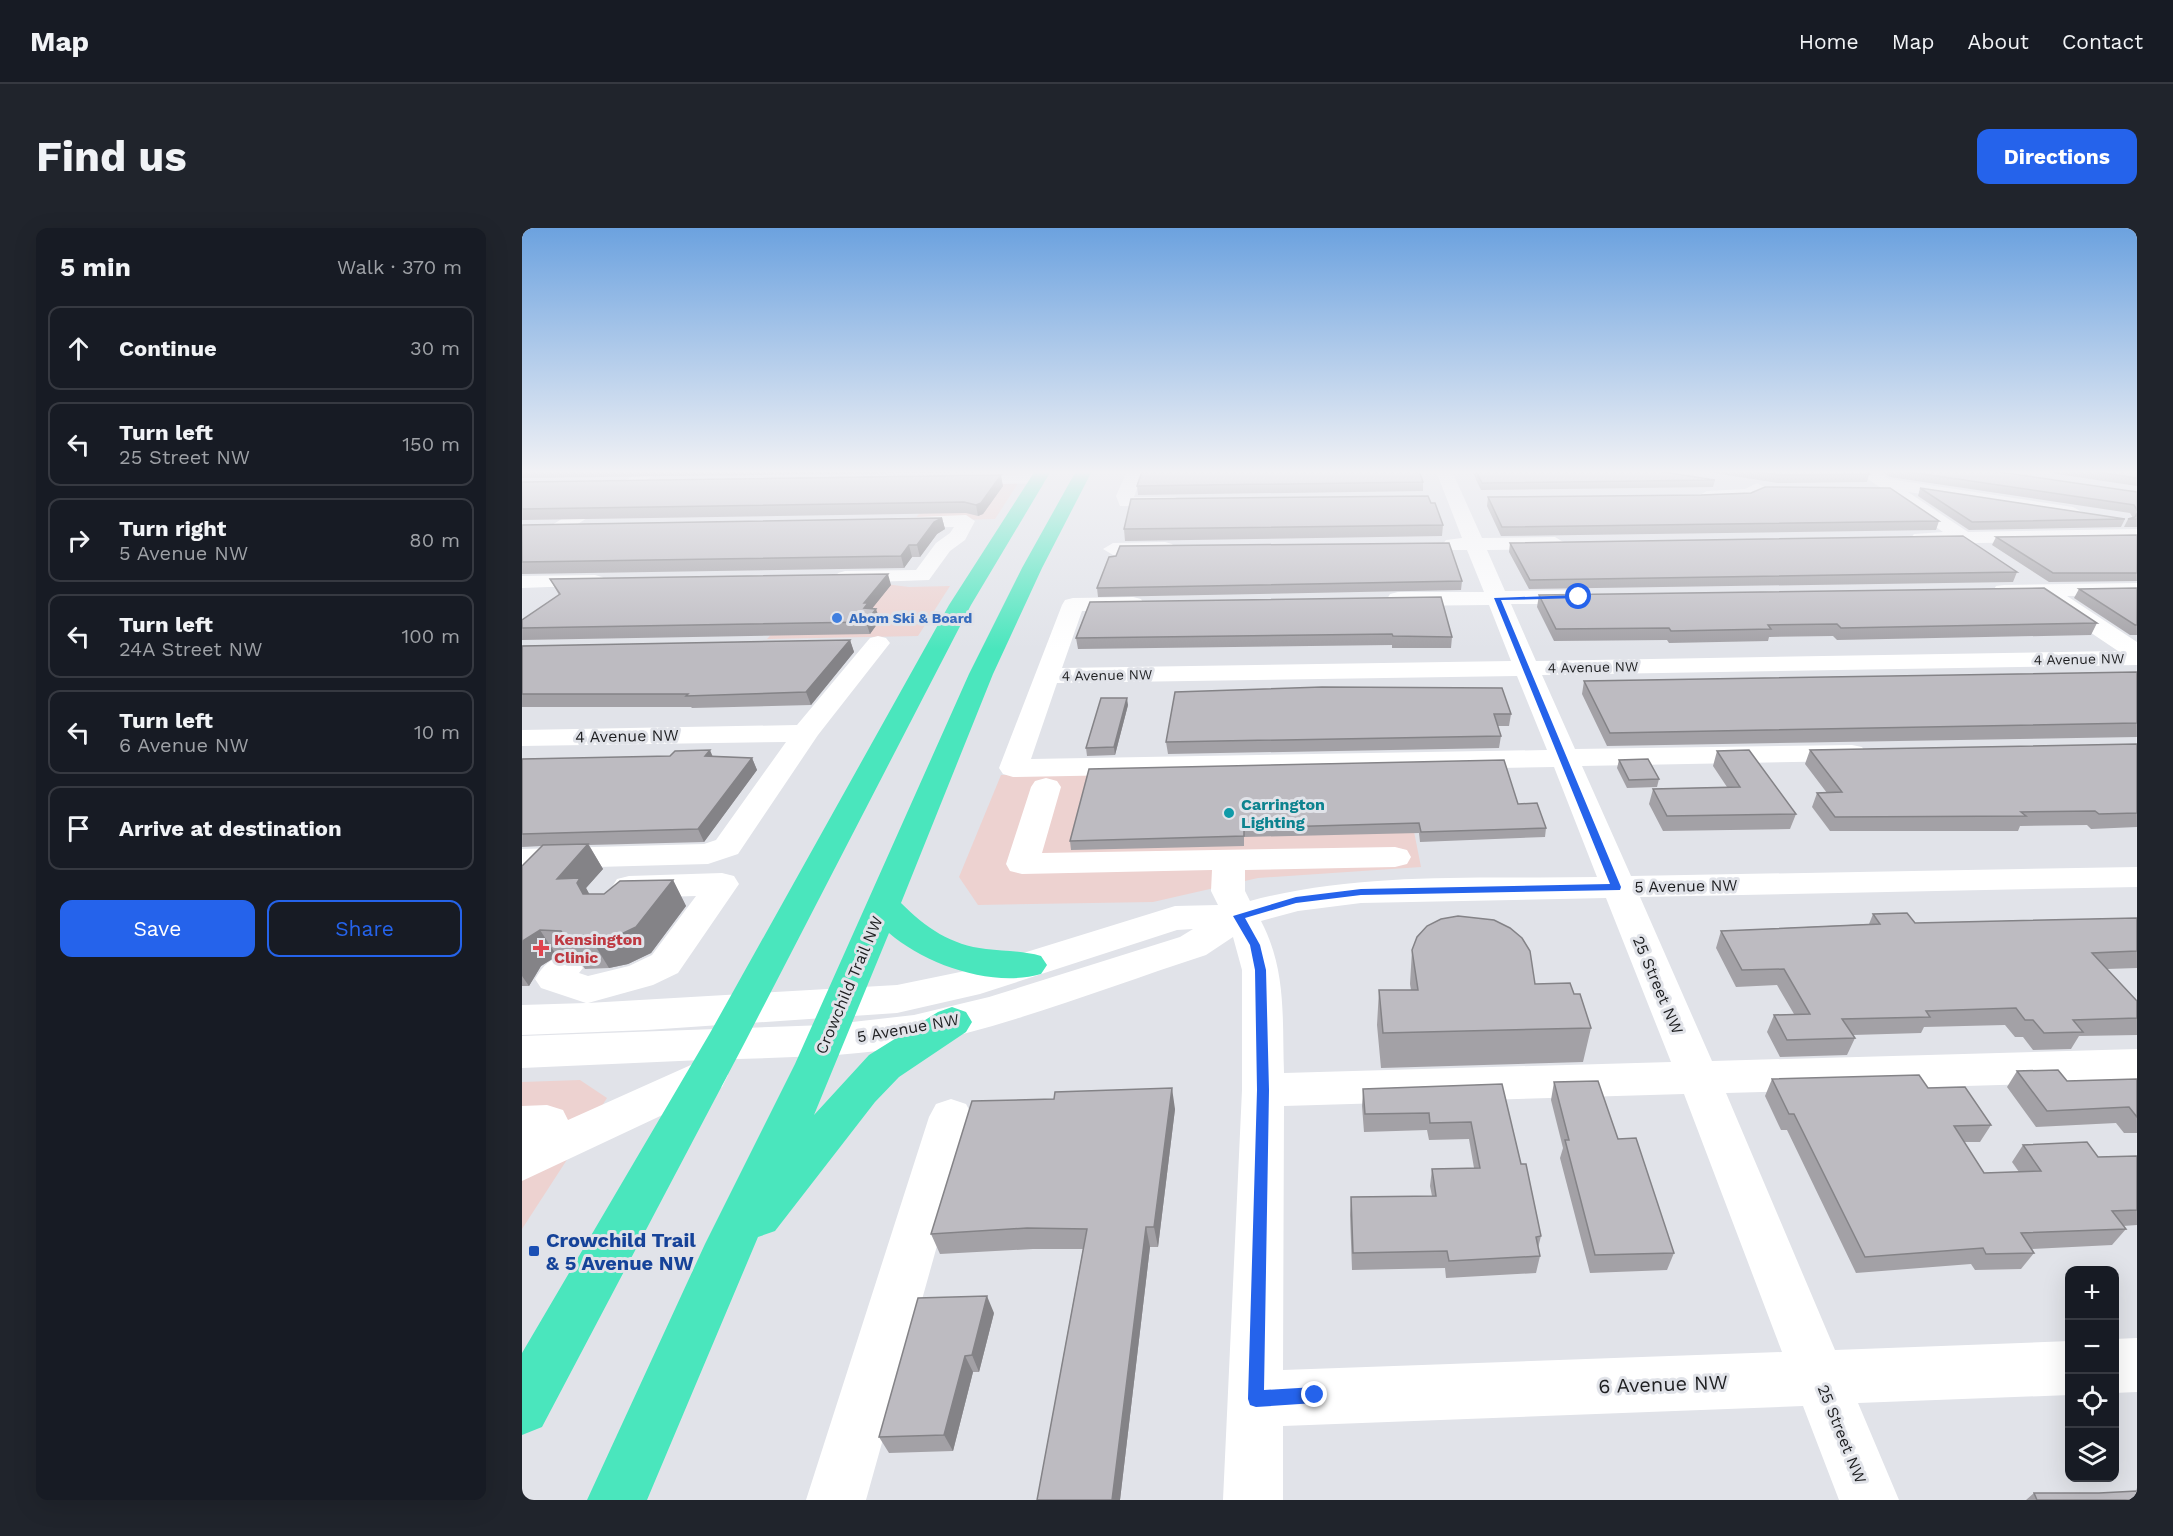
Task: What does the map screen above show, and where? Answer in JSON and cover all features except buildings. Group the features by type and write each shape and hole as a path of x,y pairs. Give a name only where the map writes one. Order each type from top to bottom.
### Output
{"highway":[{"path":"522,1407 724,1043 960,605 1006,530"},
{"name":"Crowchild Trail NW","path":"617,1500 723,1260 834,1022 981,674 1052,530"},
{"path":"883,905 909,933 922,943 940,951 981,962 1028,965"},
{"path":"723,1260 860,1090 884,1066 952,1022"}],"street":[{"path":"522,551 555,530"},
{"path":"828,577 922,576 943,547 958,536 961,530"},
{"name":"25 Street NW","path":"1468,530 1616,887 1698,1077 1869,1500"},
{"path":"1954,530 1995,559"},
{"path":"1897,538 2137,535"},
{"path":"1430,545 1580,543"},
{"path":"1113,549 1183,548"},
{"path":"2014,572 2137,653"},
{"path":"522,582 616,580"},
{"path":"1980,592 2137,589"},
{"path":"1373,600 1603,597"},
{"path":"1157,603 1073,605 1049,676 1013,768 1874,752"},
{"path":"522,859 708,854 727,847 795,751 805,733 878,644 843,644"},
{"name":"4 Avenue NW","path":"1049,676 2137,658"},
{"name":"4 Avenue NW","path":"522,738 805,733"},
{"path":"1046,788 1022,864 1395,857"},
{"path":"1229,860 1228,891 1255,945 1261,970 1263,1090 1253,1500"},
{"name":"5 Avenue NW","path":"522,1052 724,1043 834,1022 918,995 967,984 1175,918 1239,916 1296,900 1361,892 2137,877"},
{"path":"581,983 640,976 665,964 722,884 645,899"},
{"name":"5 Avenue NW","path":"834,1022 880,1035 952,1022 1194,946 1239,916"},
{"name":"5 Avenue NW","path":"522,1020 581,983 724,1043"},
{"path":"522,1160 724,1043"},
{"path":"1263,1090 2137,1065"},
{"path":"836,1500 951,1117"},
{"path":"522,1124 547,1123 522,1160"},
{"path":"2119,1366 2137,1365"},
{"name":"6 Avenue NW","path":"1256,1399 2065,1368"}],"shaded area":[{"path":"885,584 909,587 950,586 918,636 767,639 817,585"},
{"path":"1401,766 1421,867 1258,878 1153,902 978,905 959,877 1001,775"},
{"path":"580,1080 607,1098 522,1229 522,1082"}],"place":[{"name":"Abom Ski & Board","path":"837,618"},
{"name":"Carrington Lighting","path":"1229,813"},
{"name":"Kensington Clinic","path":"541,948"},
{"name":"Crowchild Trail & 5 Avenue NW","path":"534,1251"}],"route":[{"path":"1315,1395 1256,1399 1263,1090 1261,970 1255,945 1239,916 1296,900 1361,892 1616,887 1497,598 1579,597"}]}
